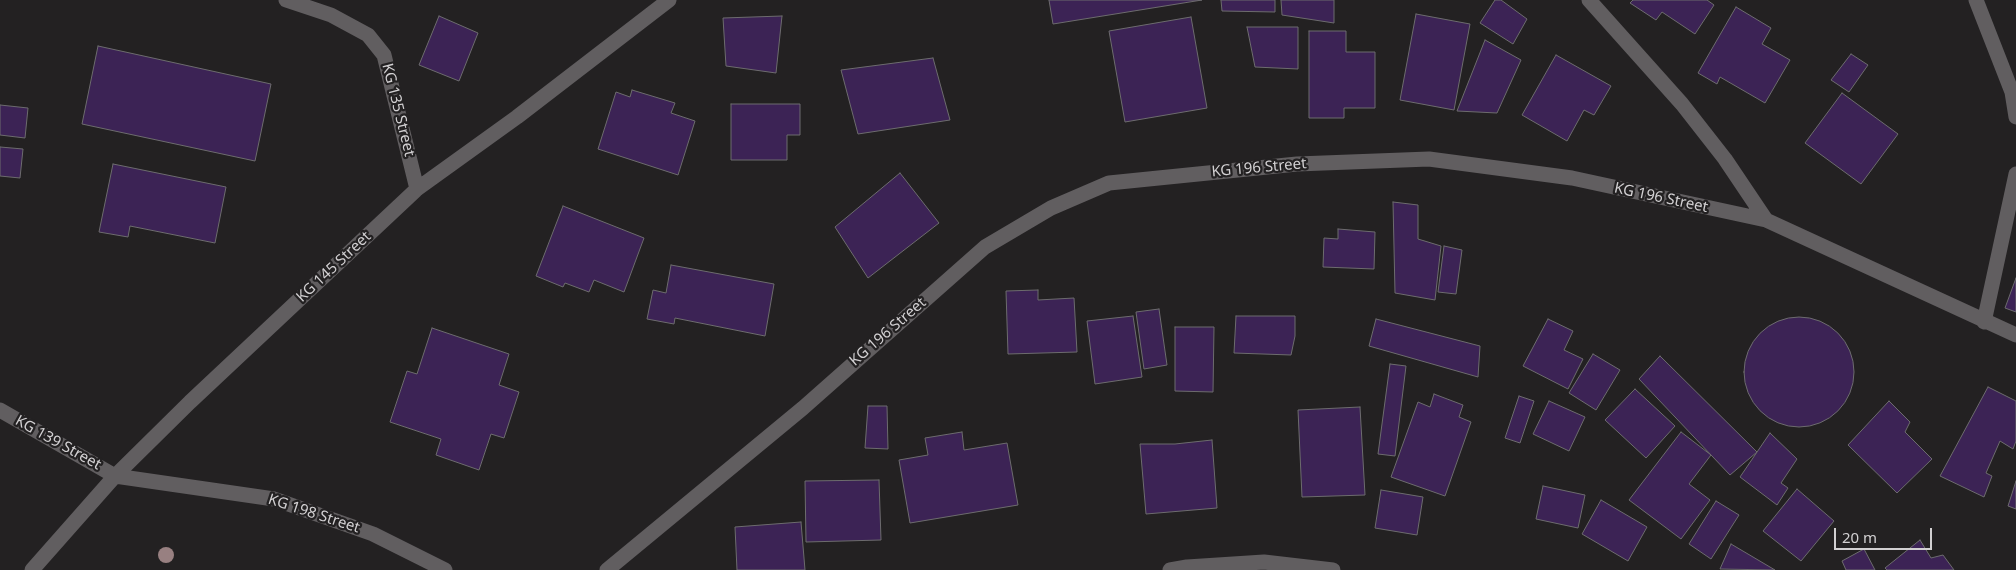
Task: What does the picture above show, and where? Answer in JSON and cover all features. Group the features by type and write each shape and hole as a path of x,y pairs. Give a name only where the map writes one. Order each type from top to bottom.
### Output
{"street":[{"name":"KG 135 Street","path":"286,0 331,15 368,35 384,55 418,189"},
{"name":"KG 145 Street","path":"32,570 115,476 190,402 418,189 517,117 668,0"},
{"path":"1589,0 1682,104 1725,159 1766,220"},
{"path":"1976,0 2012,92 2016,117"},
{"name":"KG 196 Street","path":"608,570 803,408 985,247 1051,208 1109,183 1298,164 1429,159 1572,178 1766,220 1984,322 2016,335"},
{"path":"1984,322 2016,174"},
{"name":"KG 139 Street","path":"0,410 115,476"},
{"name":"KG 198 Street","path":"115,476 274,499 373,534 445,570"},
{"path":"1170,570 1187,567 1264,562 1333,570"}],"building":[{"path":"1049,0 1202,0 1053,24"},
{"path":"1221,0 1275,0 1275,12 1222,11"},
{"path":"1281,0 1334,0 1334,23 1282,15"},
{"path":"1495,0 1501,0 1527,19 1513,44 1480,23"},
{"path":"1633,0 1707,0 1714,5 1695,34 1662,12 1656,20 1630,3"},
{"path":"1736,7 1771,28 1762,44 1790,60 1765,103 1720,77 1717,84 1698,73"},
{"path":"1416,14 1470,24 1454,110 1400,100"},
{"path":"439,16 478,33 459,81 419,65"},
{"path":"782,16 776,73 726,66 723,18"},
{"path":"1191,17 1207,108 1125,122 1109,31"},
{"path":"1247,27 1298,27 1298,69 1255,67"},
{"path":"1309,31 1346,31 1346,52 1375,52 1375,108 1344,108 1344,118 1309,118"},
{"path":"1485,40 1521,60 1497,113 1457,111"},
{"path":"98,46 271,84 255,161 82,124"},
{"path":"1851,54 1868,65 1849,92 1831,80"},
{"path":"1556,55 1611,86 1594,115 1584,110 1567,141 1522,115"},
{"path":"933,58 950,120 858,134 841,70"},
{"path":"632,90 675,103 671,113 695,121 678,175 598,149 616,92 630,97"},
{"path":"1842,93 1898,134 1861,184 1805,143"},
{"path":"731,104 800,104 800,135 787,135 787,160 731,160"},
{"path":"0,105 28,108 25,138 0,135"},
{"path":"0,147 23,149 20,178 0,176"},
{"path":"113,164 226,187 215,243 130,226 128,237 99,232"},
{"path":"900,173 939,223 868,278 835,227"},
{"path":"1393,202 1418,205 1418,239 1441,246 1435,300 1395,293"},
{"path":"563,206 644,238 624,292 594,280 589,292 565,283 563,287 536,276"},
{"path":"1338,229 1375,232 1374,269 1323,267 1324,238 1338,239"},
{"path":"1444,246 1462,250 1456,294 1438,292"},
{"path":"671,265 774,284 765,336 675,318 674,324 647,319 653,290 666,293"},
{"path":"2016,278 2016,312 2005,308"},
{"path":"1038,290 1038,300 1074,298 1077,352 1008,354 1006,291"},
{"path":"1159,309 1167,365 1144,369 1136,312"},
{"path":"1133,316 1142,377 1095,384 1087,321"},
{"path":"1236,316 1295,316 1295,336 1291,355 1234,353"},
{"path":"1799,317 1820,322 1838,333 1849,351 1854,372 1849,393 1838,411 1820,422 1799,427 1778,422 1760,411 1749,393 1744,372 1749,351 1760,333 1778,322"},
{"path":"1376,319 1480,346 1478,377 1369,346"},
{"path":"1548,319 1573,331 1564,350 1583,359 1568,389 1523,366"},
{"path":"1175,327 1214,327 1213,392 1175,391"},
{"path":"432,328 509,354 499,385 519,392 504,438 491,434 479,470 436,455 441,439 390,422 407,371 417,374"},
{"path":"1593,354 1620,370 1596,410 1569,393"},
{"path":"1660,356 1757,452 1730,475 1639,379"},
{"path":"1390,364 1406,366 1395,456 1378,454"},
{"path":"1988,387 2016,401 2016,441 2013,449 2000,441 1986,473 1992,476 1984,497 1940,476"},
{"path":"1635,389 1675,426 1646,458 1605,420"},
{"path":"1434,394 1463,405 1459,417 1471,422 1445,496 1391,477 1418,402 1430,407"},
{"path":"1519,396 1534,401 1520,443 1505,438"},
{"path":"1549,401 1585,417 1569,451 1533,434"},
{"path":"1889,401 1910,422 1905,432 1932,459 1897,493 1848,445"},
{"path":"868,406 887,406 888,449 865,448"},
{"path":"1360,407 1365,495 1302,497 1298,410"},
{"path":"962,432 964,450 1007,443 1018,505 910,523 899,460 928,455 925,438"},
{"path":"1681,432 1711,455 1689,484 1710,500 1681,539 1629,500"},
{"path":"1770,433 1797,459 1781,483 1788,488 1777,505 1740,477"},
{"path":"1212,440 1217,508 1146,514 1140,444 1175,444"},
{"path":"879,480 881,540 806,542 805,481"},
{"path":"2016,481 2016,509 2008,506"},
{"path":"1543,486 1585,495 1578,528 1536,519"},
{"path":"1797,489 1834,521 1801,561 1763,531"},
{"path":"1381,490 1423,497 1417,535 1375,528"},
{"path":"1601,500 1647,527 1628,561 1582,534"},
{"path":"1716,501 1739,515 1711,559 1689,544"},
{"path":"801,522 805,570 737,570 735,527"},
{"path":"1920,540 1931,558 1943,555 1954,570 1887,570 1885,568"},
{"path":"1731,544 1775,570 1720,569"},
{"path":"1864,549 1875,570 1846,570 1842,561"}]}
